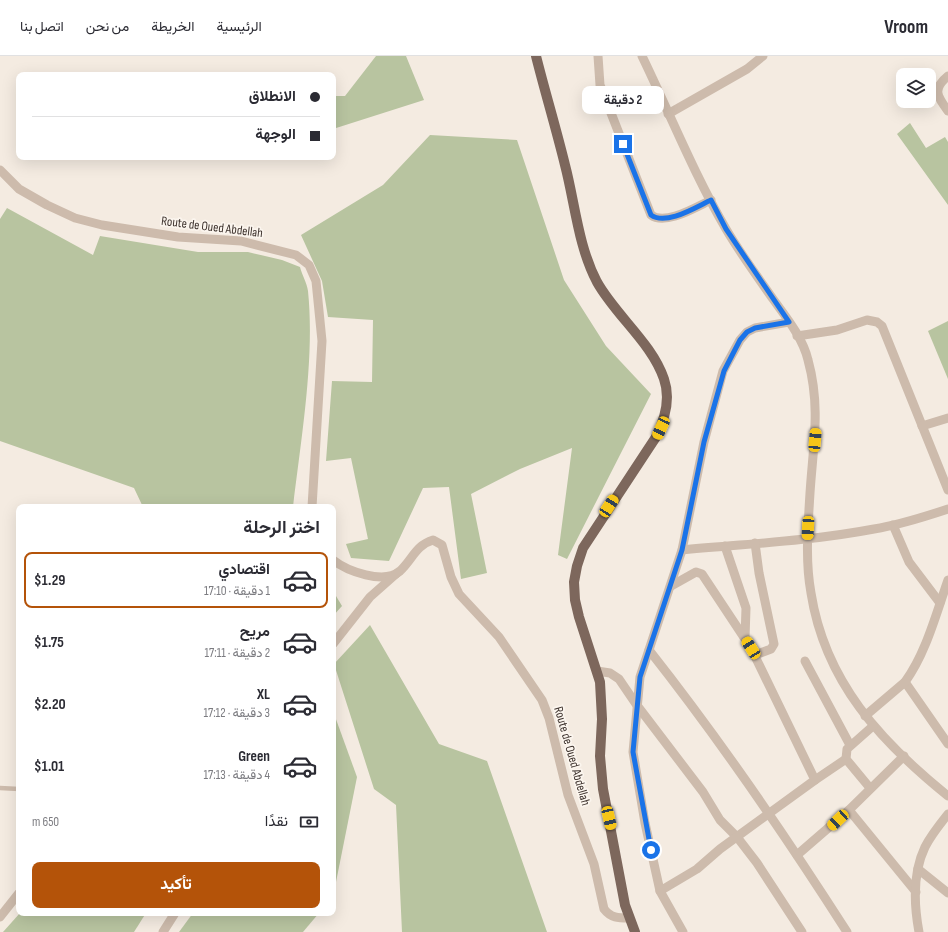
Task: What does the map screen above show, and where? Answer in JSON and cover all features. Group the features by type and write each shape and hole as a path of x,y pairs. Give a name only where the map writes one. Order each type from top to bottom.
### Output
{"main road":[{"path":"536,56 587,256 597,281 612,306 658,363 665,380 667,396 665,419 656,437 594,529 583,548 574,582 575,600 579,617 597,671 602,695 600,756 603,789 629,918 635,932"}],"street":[{"path":"598,56 600,85 651,215 662,220 711,200"},
{"path":"642,56 668,114 726,229 789,322 808,358 816,402 817,423 808,540 810,592 819,626 832,662 850,696 864,716 904,756 947,795"},
{"path":"668,114 747,69 763,56"},
{"path":"948,76 940,83 937,93 948,111"},
{"name":"Route de Oued Abdellah","path":"0,170 20,189 47,205 75,218 102,225 178,237 241,241 296,255 308,265 316,281 322,341 312,504"},
{"path":"797,336 837,330 867,320 877,322 882,326 948,490"},
{"path":"682,932 660,890 645,823 633,752 636,704 640,677 682,550 704,442 724,371 740,340 747,332 755,328 789,322"},
{"path":"922,426 948,418"},
{"path":"682,550 755,543 808,540 893,525 948,509"},
{"path":"893,525 909,562 940,603"},
{"name":"Route de Oued Abdellah","path":"399,572 424,544 433,540 442,545 451,577 459,594 499,638 542,700 549,718 568,796 594,864 604,909 609,915 614,917 629,918"},
{"path":"755,543 759,572 774,644 771,649 755,655"},
{"path":"725,546 746,608 745,638"},
{"path":"336,562 348,569 376,577 388,576 399,572"},
{"path":"336,640 370,597 399,572"},
{"path":"671,586 696,572 702,574 755,655 815,780"},
{"path":"864,716 905,682 916,665 948,580"},
{"path":"649,650 679,688 770,814 848,932"},
{"path":"805,661 850,745"},
{"path":"597,671 615,675 703,792 720,820 737,837 802,932"},
{"path":"905,682 948,744"},
{"path":"870,788 846,759 846,751 850,745 873,726"},
{"path":"797,855 849,810 904,756"},
{"path":"660,890 697,869 737,837 846,759"},
{"path":"849,810 916,892"},
{"path":"919,932 916,908 918,869 924,848 948,814"},
{"path":"918,869 946,887"},
{"path":"0,917 16,897"},
{"path":"163,932 173,916"}],"lane":[{"path":"0,788 16,789"}],"green space":[{"path":"376,56 406,56 424,100 336,128 336,96 345,96"},
{"path":"910,123 926,148 945,137 948,142 948,205 897,134"},
{"path":"430,135 517,140 564,280 606,346 651,394 567,559 558,555 572,448 520,469 471,494 487,573 461,579 449,487 423,488 389,561 351,558 346,544 368,539 351,458 326,461 332,381 372,382 373,320 328,317 322,281 301,235 383,185"},
{"path":"7,208 93,255 100,236 198,252 248,252 282,260 300,267 308,291 310,343 306,399 293,504 142,504 134,488 0,441 0,219"},
{"path":"948,321 948,379 928,331"},
{"path":"336,596 342,606 336,613"},
{"path":"370,625 439,744 487,761 547,932 402,932 396,805 374,789 336,670 336,662"},
{"path":"336,719 357,777 336,882"},
{"path":"17,916 144,916 134,932 3,932"},
{"path":"191,916 316,916 303,932 179,932"}],"route":[{"path":"623,144 651,215 662,220 670,218 711,200 726,229 789,322 767,325 747,332 740,340 724,371 712,409 704,442 682,550 669,595 640,677 636,704 633,752 651,850"}]}
